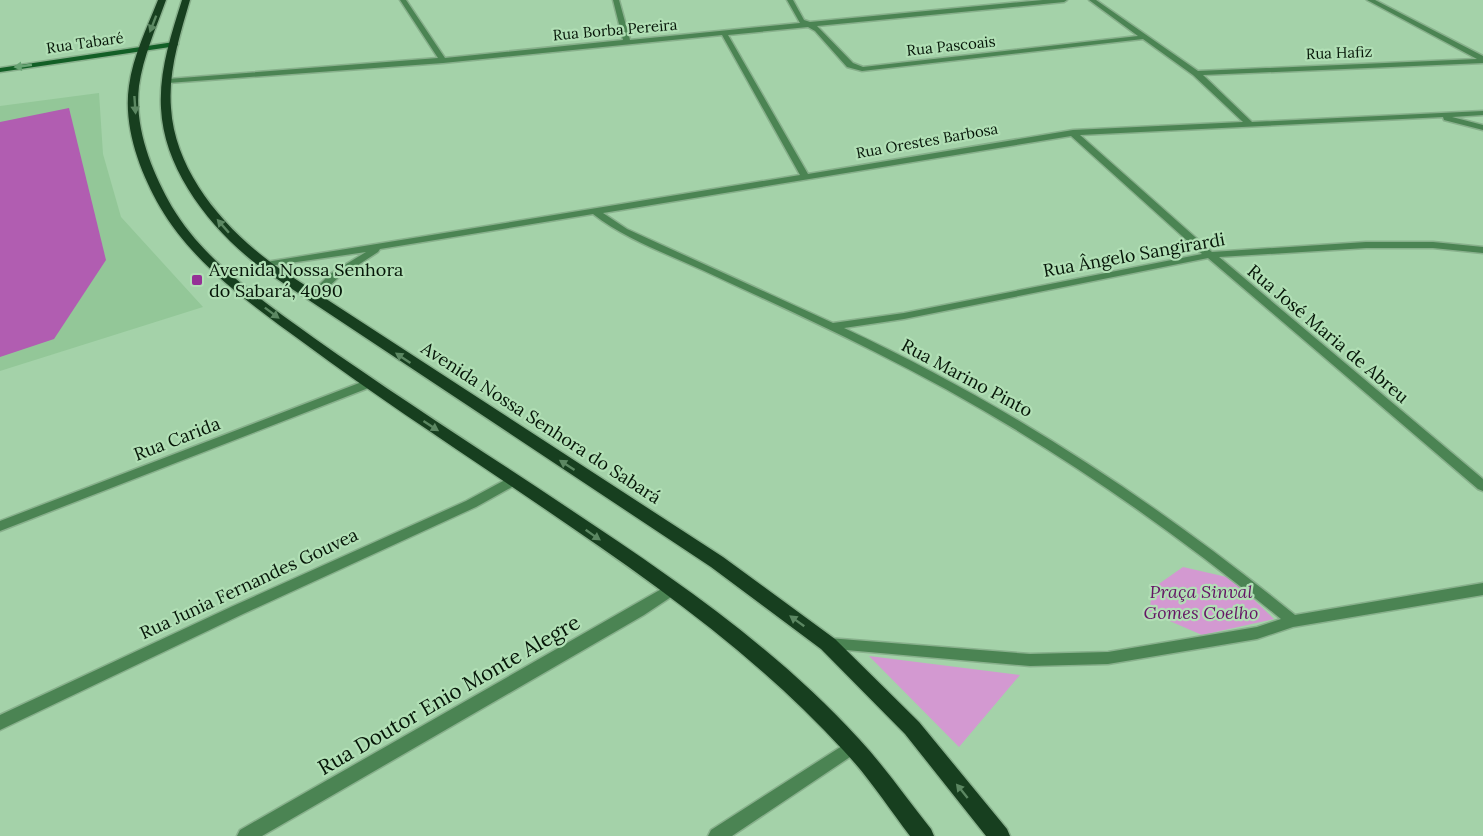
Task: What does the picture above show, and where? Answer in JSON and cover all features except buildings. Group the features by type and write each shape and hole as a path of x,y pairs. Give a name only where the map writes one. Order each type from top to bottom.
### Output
{"main road":[{"path":"162,0 144,48 134,88 136,126 148,167 168,208 195,245 246,293 367,384 514,480 672,589 793,686 853,746 923,836"},
{"name":"Avenida Nossa Senhora do Sabará","path":"186,0 174,44 168,81 167,120 181,161 205,206 231,236 266,265 314,295 417,368 717,562 828,644 912,728 999,836"}],"street":[{"path":"403,0 443,61"},
{"path":"616,0 627,41"},
{"name":"Rua Pascoais","path":"789,0 799,18 818,29 850,65 862,69 1146,37"},
{"name":"Rua Borba Pereira","path":"168,81 443,61 1019,2 1064,0"},
{"path":"1092,0 1196,73 1249,123"},
{"path":"1370,0 1483,60"},
{"path":"724,33 806,178"},
{"name":"Rua Tabaré","path":"0,70 174,44"},
{"name":"Rua Hafiz","path":"1196,73 1483,60"},
{"name":"Rua Orestes Barbosa","path":"266,265 1073,134 1249,123 1483,113"},
{"path":"1437,115 1483,128"},
{"name":"Rua José Maria de Abreu","path":"1073,134 1210,255 1483,486"},
{"name":"Rua Marino Pinto","path":"597,213 624,231 830,327 953,388 1066,454 1241,578 1293,621"},
{"name":"Rua Ângelo Sangirardi","path":"830,327 904,316 1210,255 1366,245 1433,245 1483,250"},
{"name":"Rua Orestes Barbosa","path":"314,295 334,276 381,246"},
{"name":"Rua Carida","path":"0,526 367,384"},
{"name":"Rua Junia Fernandes Gouvea","path":"0,723 238,610 471,504 514,480"},
{"name":"Rua Doutor Enio Monte Alegre","path":"246,836 639,611 672,589"},
{"path":"828,644 1030,660 1108,658 1222,640 1293,621 1483,589"},
{"path":"717,836 853,746"}],"shaded area":[{"path":"99,93 103,154 121,217 203,307 0,371 0,106"},
{"path":"69,108 106,260 54,339 0,357 0,122"}],"green space":[{"name":"Praça Sinval Gomes Coelho","path":"1183,567 1231,578 1274,619 1202,635 1149,612 1153,588"},
{"path":"869,656 1020,675 959,747"}],"place":[{"name":"Avenida Nossa Senhora do Sabará, 4090","path":"197,280"}]}
